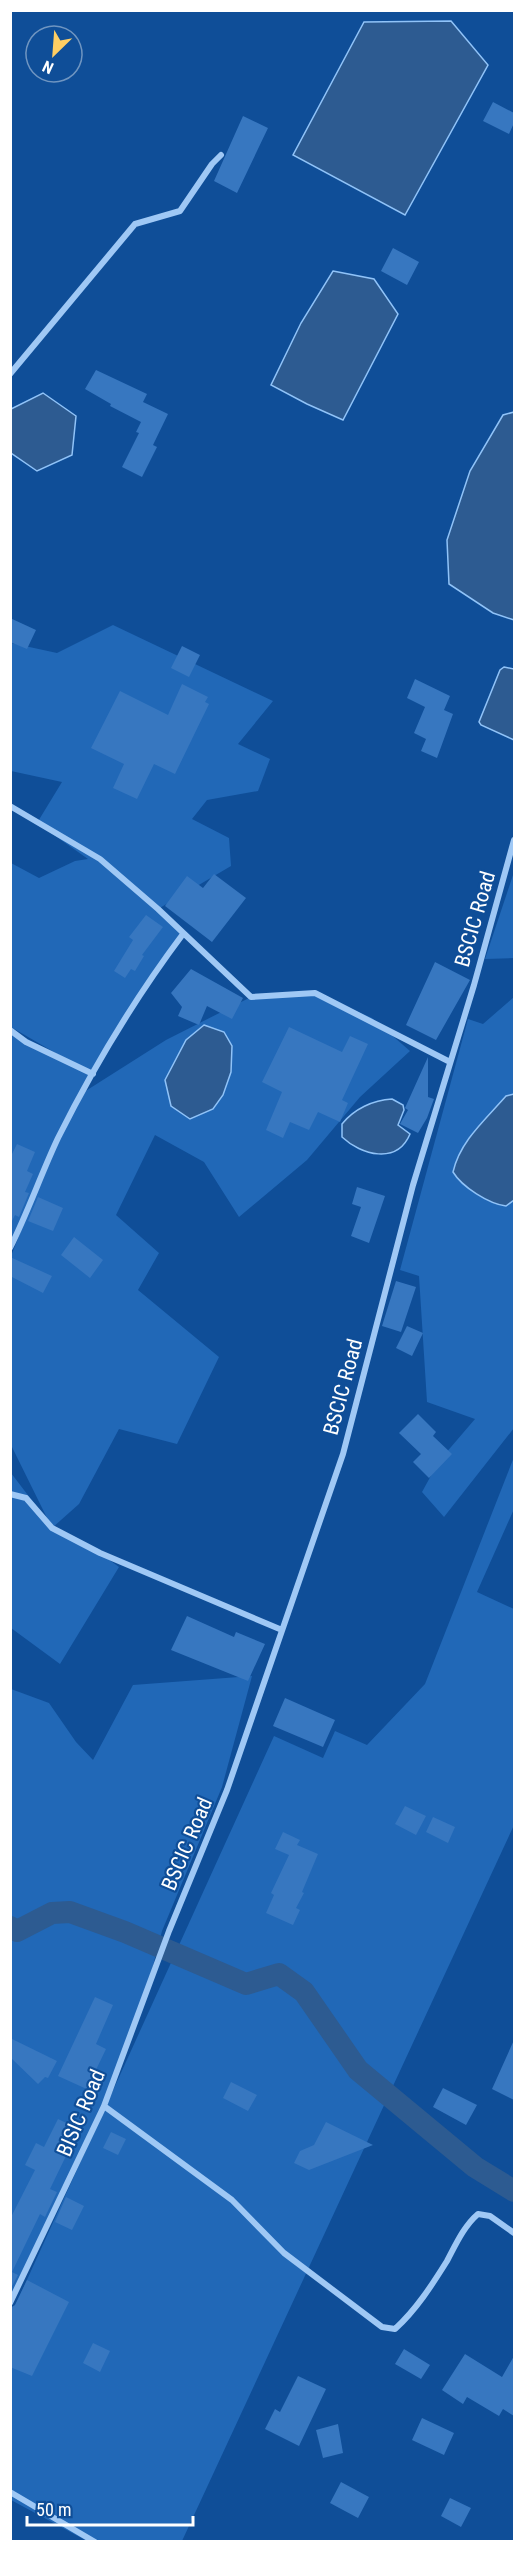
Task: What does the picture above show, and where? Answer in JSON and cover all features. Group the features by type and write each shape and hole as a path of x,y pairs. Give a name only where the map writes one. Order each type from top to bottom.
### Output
{"street":[{"path":"10,374 135,224 180,211 212,164 221,155"},
{"path":"10,806 100,859 159,909 251,997 315,993 450,1062"},
{"name":"BSCIC Road","path":"169,1931 227,1790 343,1454 413,1185 514,840"},
{"path":"10,1248 33,1202 57,1140 93,1074 139,994 183,934"},
{"path":"10,1030 26,1042 93,1074"},
{"path":"10,1494 26,1498 52,1528 100,1553 282,1630"},
{"name":"BISIC Road","path":"10,2303 104,2106 169,1931"},
{"path":"104,2106 232,2199 284,2253 382,2327 395,2328 410,2316 470,2221 478,2214 490,2216 514,2233"},
{"path":"10,2492 95,2541"}],"shaded area":[{"path":"451,21 488,65 405,215 293,155 364,22"},
{"path":"333,271 374,279 398,314 343,420 271,385 301,323"},
{"path":"43,393 76,416 72,455 37,471 11,453 11,409"},
{"path":"514,412 514,620 493,613 449,584 447,540 470,471 503,415"},
{"path":"113,625 273,701 238,744 270,759 258,791 207,800 192,819 229,838 231,866 158,909 183,934 145,984 84,1092 166,1040 251,997 315,993 372,1018 410,1051 360,1097 307,1160 239,1217 204,1162 155,1135 116,1215 159,1253 138,1290 219,1357 177,1444 119,1429 79,1504 52,1528 100,1553 119,1567 60,1664 11,1628 11,1473 50,1524 11,1445 11,1256 27,1216 11,1248 11,1030 83,1069 11,1027 11,863 39,878 75,861 88,859 37,823 62,782 11,771 11,643 57,653"},
{"path":"504,667 514,669 514,740 479,722 500,670"},
{"path":"514,872 514,958 485,959"},
{"path":"514,997 514,1428 444,1517 422,1492 439,1461 475,1419 427,1402 419,1276 400,1270 468,1019 483,1024"},
{"path":"204,1025 224,1032 232,1046 231,1072 223,1095 213,1109 190,1119 171,1106 165,1080 186,1040"},
{"path":"514,1094 514,1200 506,1206 476,1194 453,1172 461,1150 475,1131 506,1096"},
{"path":"392,1099 403,1105 404,1110 398,1125 410,1134 397,1150 378,1154 368,1152 342,1137 342,1124 352,1114 371,1103"},
{"path":"514,1457 514,1509 477,1592 514,1609 514,1825 182,2541 87,2541 11,2500 11,2315 274,1736 323,1758 335,1731 367,1745 425,1684"},
{"path":"252,1676 222,1787 162,1931 150,1977 104,2106 11,2303 11,1689 49,1703 76,1742 93,1760 133,1685"}],"building":[{"path":"493,102 514,113 514,123 509,134 483,121"},
{"path":"243,116 268,128 237,193 214,181"},
{"path":"393,248 419,262 407,285 381,271"},
{"path":"96,370 147,394 143,402 168,414 153,445 157,447 142,477 122,467 139,433 136,432 141,422 110,406 111,404 85,389"},
{"path":"10,618 36,630 27,649 10,642"},
{"path":"182,646 200,655 189,677 171,668"},
{"path":"415,679 450,696 444,710 453,714 437,758 421,751 426,739 414,733 425,707 407,698"},
{"path":"182,684 208,697 205,702 209,704 175,774 154,764 137,799 113,788 124,764 91,748 120,691 168,715"},
{"path":"214,874 246,898 212,942 165,906 187,876 203,888"},
{"path":"146,915 163,927 142,955 144,956 135,971 131,969 125,978 114,971 133,940 129,937"},
{"path":"435,962 470,980 436,1040 406,1025"},
{"path":"191,969 243,998 232,1019 207,1006 199,1025 178,1016 182,1007 171,993"},
{"path":"289,1027 342,1052 350,1036 368,1044 342,1100 348,1103 340,1122 318,1112 309,1130 290,1122 283,1138 266,1130 282,1092 262,1082"},
{"path":"428,1057 428,1097 434,1099 418,1133 400,1124 408,1110 405,1108"},
{"path":"17,1144 35,1152 27,1171 33,1174 25,1192 29,1193 19,1217 15,1215 10,1225 10,1158"},
{"path":"357,1187 385,1196 369,1243 351,1236 361,1207 352,1204"},
{"path":"38,1197 63,1208 53,1231 28,1221"},
{"path":"74,1237 103,1260 90,1278 61,1255"},
{"path":"10,1257 52,1276 43,1293 10,1276"},
{"path":"396,1281 416,1287 401,1332 382,1326"},
{"path":"407,1326 423,1333 412,1356 396,1348"},
{"path":"418,1414 436,1432 433,1436 452,1454 429,1478 413,1462 421,1454 399,1433"},
{"path":"187,1616 234,1637 236,1632 265,1644 248,1681 171,1650"},
{"path":"285,1698 335,1720 323,1747 273,1726"},
{"path":"405,1806 426,1816 416,1835 395,1824"},
{"path":"433,1817 455,1827 448,1843 426,1832"},
{"path":"283,1832 300,1840 297,1845 318,1854 296,1908 300,1910 293,1925 266,1913 274,1895 271,1893 289,1855 275,1849"},
{"path":"95,1997 113,2005 96,2044 106,2049 94,2074 98,2075 91,2091 58,2076"},
{"path":"10,2038 57,2061 48,2078 45,2077 38,2084 10,2057"},
{"path":"514,2040 514,2100 492,2089"},
{"path":"231,2082 257,2095 248,2111 223,2098"},
{"path":"443,2088 477,2105 466,2125 433,2107"},
{"path":"58,2119 79,2129 50,2189 57,2192 45,2217 40,2214 12,2272 18,2275 10,2290 10,2219 35,2170 25,2165 36,2143 44,2147"},
{"path":"326,2122 373,2145 309,2170 294,2163 300,2151 314,2145"},
{"path":"111,2132 126,2139 118,2155 103,2148"},
{"path":"66,2197 84,2206 72,2230 55,2222"},
{"path":"27,2280 69,2302 32,2376 10,2367 10,2308 15,2305"},
{"path":"93,2343 110,2351 100,2372 83,2363"},
{"path":"404,2349 430,2365 421,2379 395,2364"},
{"path":"465,2354 502,2377 514,2356 514,2416 503,2409 499,2416 467,2397 463,2404 442,2390"},
{"path":"298,2376 326,2389 299,2446 265,2429 275,2409 280,2412"},
{"path":"422,2418 454,2433 444,2455 412,2440"},
{"path":"338,2424 343,2453 323,2458 316,2430"},
{"path":"341,2482 369,2497 358,2518 330,2503"},
{"path":"450,2498 471,2508 461,2527 441,2516"}],"waterway":[{"path":"10,1927 17,1931 52,1913 70,1912 125,1932 246,1984 279,1974 304,1992 358,2070 475,2167 514,2191"}]}
